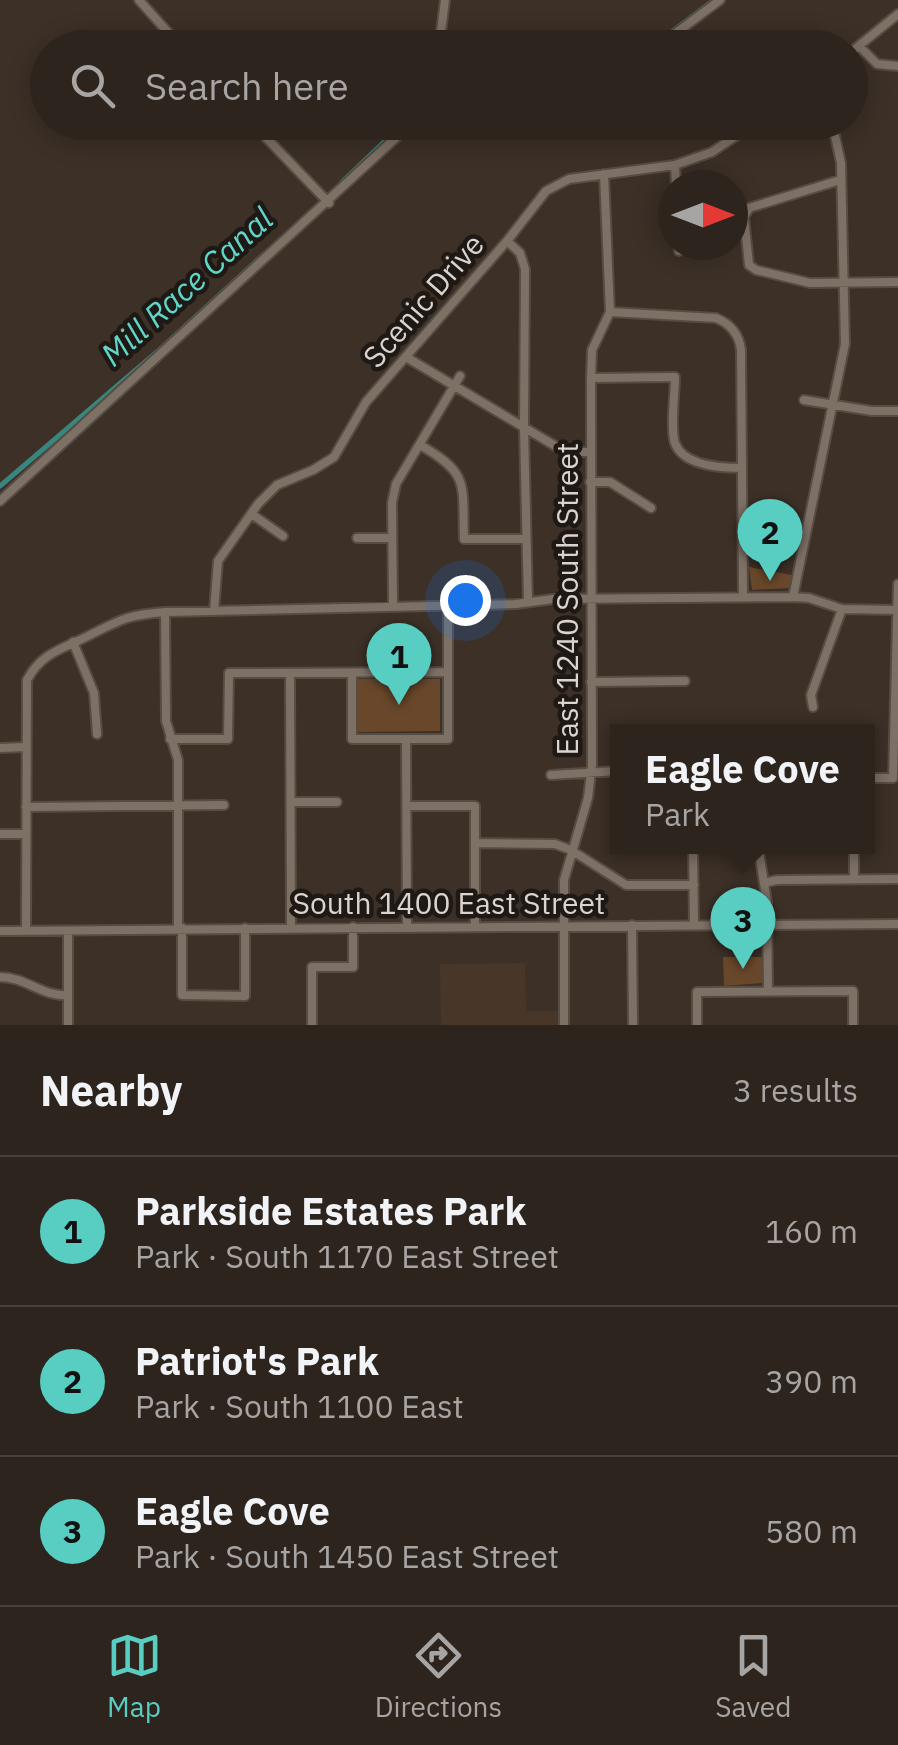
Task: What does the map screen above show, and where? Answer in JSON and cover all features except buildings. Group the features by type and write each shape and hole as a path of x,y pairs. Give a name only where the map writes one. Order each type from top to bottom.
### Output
{"street":[{"path":"139,0 166,30"},
{"path":"442,30 446,0"},
{"path":"680,30 720,0"},
{"path":"868,39 898,14"},
{"path":"868,58 877,64 898,66"},
{"path":"268,140 326,200"},
{"path":"0,501 394,140"},
{"name":"Scenic Drive","path":"214,611 218,560 266,494 334,457 366,402 546,191 556,184 604,174 676,165 712,152 730,140"},
{"path":"793,597 845,344 846,283 837,140"},
{"path":"676,165 676,170"},
{"name":"East 1240 South Street","path":"564,1025 564,880 592,774 591,378 592,350 610,312 604,174"},
{"path":"840,180 749,208 744,217 746,261 756,270 810,282 898,282"},
{"path":"507,241 520,253 526,269 528,602"},
{"path":"610,312 710,318 729,326 738,336 743,596"},
{"path":"406,357 453,388 569,452 590,452"},
{"path":"393,606 394,491 460,376"},
{"path":"591,378 675,377 675,443 682,453 713,468 742,468"},
{"path":"804,400 898,411"},
{"path":"420,444 460,469 464,539 526,539"},
{"path":"805,473 818,474"},
{"path":"590,482 610,482 651,508"},
{"path":"253,514 283,536"},
{"path":"357,538 392,538"},
{"path":"875,778 893,778 898,584"},
{"path":"26,931 25,700 30,674 50,652 132,614 743,596 809,598 842,609 898,610"},
{"path":"352,673 352,739 448,739 448,605"},
{"path":"813,706 811,695 842,609"},
{"path":"165,612 166,721 178,760 182,995 245,996 245,928"},
{"path":"72,642 94,693 97,734"},
{"path":"170,739 228,739 229,673 448,672"},
{"path":"290,673 290,927"},
{"path":"592,682 686,681"},
{"path":"406,739 406,927"},
{"path":"0,748 25,747"},
{"path":"552,775 610,772"},
{"path":"290,802 337,802"},
{"path":"26,807 224,806"},
{"path":"407,806 475,806 475,926"},
{"path":"0,834 26,834"},
{"path":"475,842 542,843 571,850 626,886 694,886"},
{"path":"694,854 694,925"},
{"path":"759,854 767,924 768,990"},
{"path":"854,854 854,879"},
{"path":"764,883 898,879"},
{"name":"South 1400 East Street","path":"0,931 898,924"},
{"path":"632,926 633,1025"},
{"path":"312,1025 312,967 353,966 353,927"},
{"path":"68,930 68,1025"},
{"path":"0,977 14,977 46,993 68,995"},
{"path":"697,1025 697,992 768,990 853,991 854,1025"}],"shaded area":[{"path":"749,567 792,575 789,588 752,590"},
{"path":"358,679 440,679 440,731 358,732"},
{"path":"723,957 763,957 762,983 724,986"},
{"path":"525,963 526,1011 558,1011 558,1025 441,1025 440,964"}],"waterway":[{"name":"Mill Race Canal","path":"674,30 714,0"},
{"name":"Mill Race Canal","path":"342,182 386,140"},
{"name":"Mill Race Canal","path":"0,486 264,254"}],"place":[{"name":"Patriot's Park","path":"770,581"},
{"name":"Parkside Estates Park","path":"399,705"},
{"name":"Eagle Cove","path":"743,969"}]}
